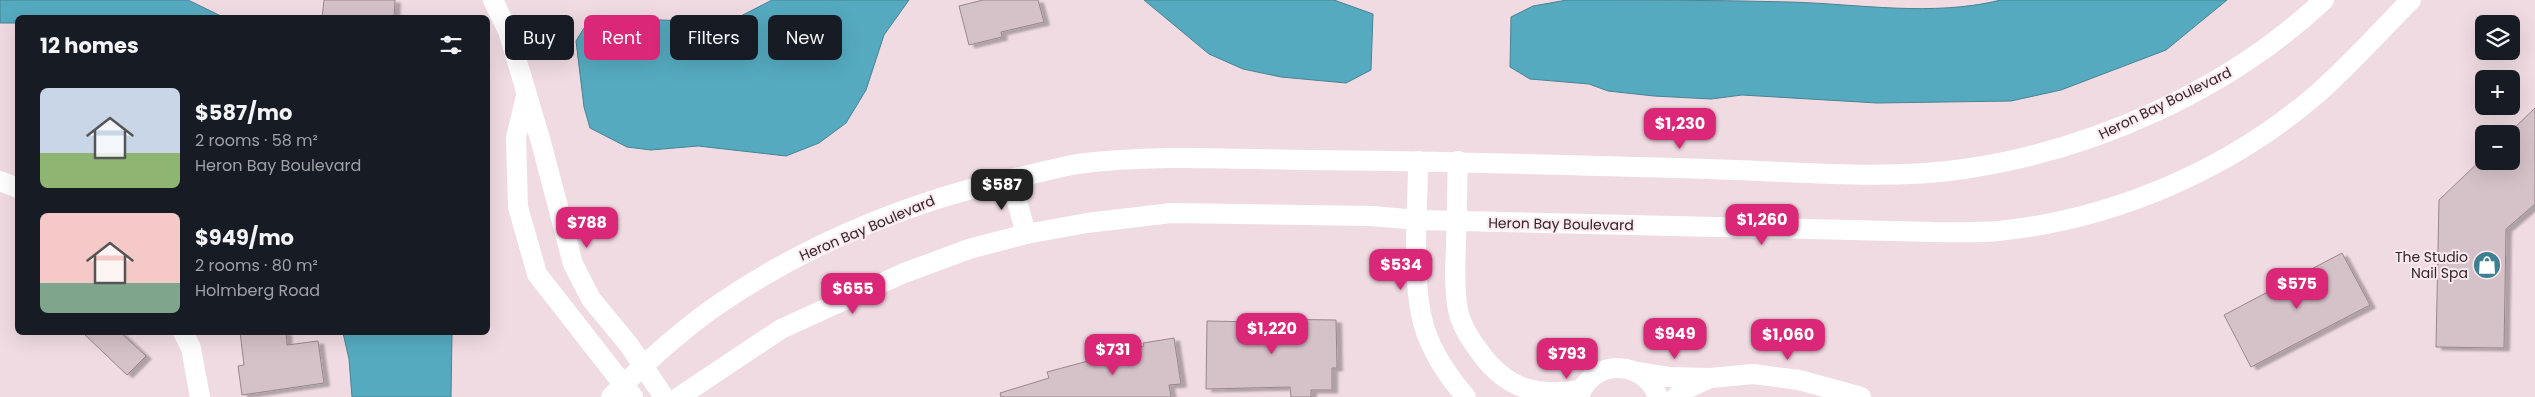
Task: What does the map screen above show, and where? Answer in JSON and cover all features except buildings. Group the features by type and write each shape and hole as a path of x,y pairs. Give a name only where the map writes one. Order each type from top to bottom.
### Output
{"street":[{"path":"493,0 508,31 572,264 591,299 629,345 664,397"},
{"name":"Heron Bay Boulevard","path":"622,393 642,367 718,304 777,267 891,216 961,190 1077,164 1162,158 1458,161 1884,174 1971,168 2024,157 2086,140 2144,116 2227,74 2300,22 2324,0"},
{"name":"Heron Bay Boulevard","path":"679,397 781,328 904,272 969,249 1026,234 1087,223 1171,213 1372,216 1418,220 1934,232 1998,231 2067,219 2129,202 2195,175 2266,132 2317,94 2411,0"},
{"path":"526,94 516,138 518,207 537,274 622,393"},
{"path":"1418,161 1417,272 1421,314 1431,344 1451,380 1466,397"},
{"path":"1458,161 1455,273 1458,311 1470,338 1487,363 1505,380 1531,391 1580,394 1589,380 1605,370 1624,368 1670,377 1710,378 1732,375 1762,375 1799,380 1861,397"},
{"path":"1011,179 1026,234"},
{"path":"0,181 15,187"},
{"path":"184,335 191,348 200,397"},
{"path":"1637,372 1647,379 1658,397"},
{"path":"1676,397 1686,389 1710,378"}],"water":[{"path":"0,0 188,0 219,15 15,15 15,23 0,23"},
{"path":"772,0 909,0 884,35 866,90 846,123 819,143 786,156 698,146 651,150 627,147 590,128 584,107 576,41 584,28 584,60 660,60 660,20 670,20 670,60 758,60 758,15 743,15"},
{"path":"1144,0 1334,0 1373,14 1371,70 1346,83 1281,77 1243,69 1209,54"},
{"path":"1567,0 1790,2 1922,9 1949,8 2001,0 2227,0 2166,50 2061,90 2011,101 1877,103 1742,95 1711,99 1654,96 1608,91 1589,84 1530,79 1510,67 1511,17 1533,6"},
{"path":"343,335 452,335 451,397 352,397 349,359"}],"place":[{"name":"The Studio Nail Spa","path":"2487,265"}]}
